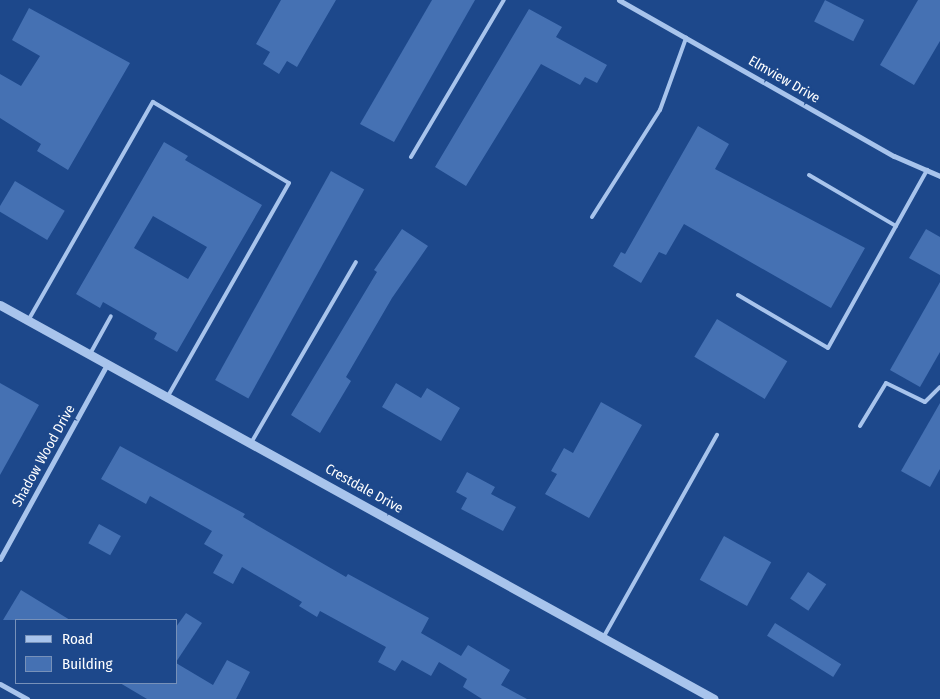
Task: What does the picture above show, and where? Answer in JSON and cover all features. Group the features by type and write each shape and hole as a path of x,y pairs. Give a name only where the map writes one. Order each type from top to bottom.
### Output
{"street":[{"name":"Elmview Drive","path":"619,0 894,156 940,176"},
{"name":"Crestdale Drive","path":"0,305 714,699"},
{"name":"Shadow Wood Drive","path":"0,559 108,364"},
{"path":"0,684 27,699"}],"lane":[{"path":"411,157 504,0"},
{"path":"592,217 660,110 686,38"},
{"path":"29,320 153,102 289,183 167,398"},
{"path":"738,295 828,348 927,170"},
{"path":"809,175 896,226"},
{"path":"251,443 356,262"},
{"path":"90,354 111,316"},
{"path":"860,426 886,383 925,402 940,387"},
{"path":"603,638 717,435"}],"building":[{"path":"281,0 336,0 297,67 287,61 279,74 263,64 270,52 256,44"},
{"path":"432,0 475,0 394,142 360,124"},
{"path":"825,0 864,20 853,41 814,21"},
{"path":"918,0 940,0 940,41 914,85 880,65"},
{"path":"29,8 130,63 68,170 37,151 41,144 0,118 0,74 21,86 40,56 12,40"},
{"path":"529,9 562,27 556,37 607,65 597,83 585,77 580,85 541,64 466,186 435,167"},
{"path":"698,126 729,144 715,169 865,248 831,308 684,224 666,255 659,252 641,283 613,266 621,252 625,254"},
{"path":"164,142 188,156 185,160 262,205 177,352 154,339 157,333 103,302 100,308 76,294","holes":["153,216 207,247 188,279 134,248"]},
{"path":"331,171 364,189 248,398 215,380"},
{"path":"15,181 65,211 47,240 0,212 0,206"},
{"path":"402,229 428,246 392,298 346,377 351,381 320,433 291,415 377,272 374,270"},
{"path":"926,229 940,237 940,275 909,258"},
{"path":"940,282 940,352 920,387 890,370"},
{"path":"717,319 787,361 765,399 694,357"},
{"path":"0,383 39,405 0,475"},
{"path":"396,383 421,398 427,388 460,408 441,441 382,407"},
{"path":"601,402 642,425 589,518 545,494 557,474 551,471 564,448 573,453"},
{"path":"940,403 940,469 930,487 901,471"},
{"path":"120,446 245,514 243,517 346,577 348,574 429,618 421,633 461,656 468,645 510,670 501,685 527,699 482,699 463,687 467,679 439,662 431,676 402,660 395,671 378,662 386,647 320,611 317,617 299,606 302,602 242,567 233,584 213,573 223,555 204,544 212,531 150,496 146,504 101,479"},
{"path":"467,472 495,487 491,494 516,507 503,531 461,509 467,498 456,492"},
{"path":"99,524 121,536 110,555 88,543"},
{"path":"724,536 771,562 747,606 700,580"},
{"path":"808,572 826,584 808,611 790,599"},
{"path":"21,590 68,619 15,619 3,620"},
{"path":"186,613 202,623 178,659 178,624"},
{"path":"775,623 841,664 833,677 767,636"},
{"path":"227,660 250,672 236,699 147,699 122,684 178,684 178,664 213,685"}]}
